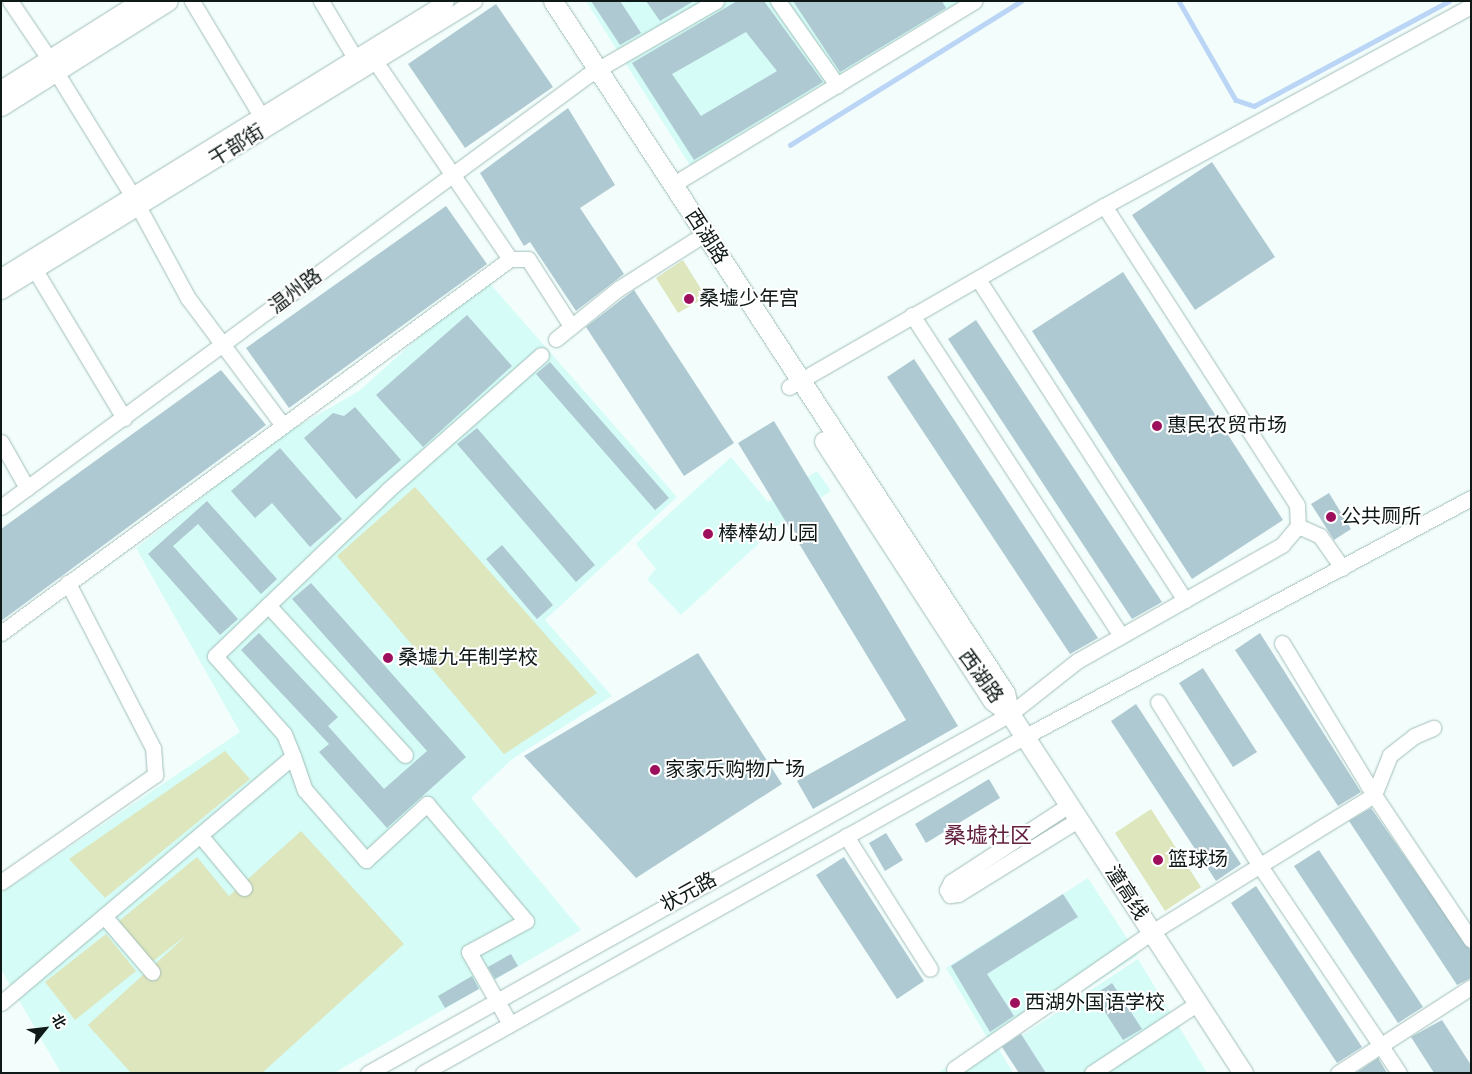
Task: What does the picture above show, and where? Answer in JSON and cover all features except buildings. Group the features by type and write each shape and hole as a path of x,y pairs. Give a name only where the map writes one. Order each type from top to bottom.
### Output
{"main road":[{"path":"1,106 142,1"},
{"path":"1,90 53,66 168,1"},
{"name":"西湖路","path":"540,1 672,185 794,384 993,701 1010,714"},
{"name":"西湖路","path":"552,1 593,73 695,240 794,384"},
{"name":"潼高线","path":"1010,714 1243,1073"}],"street":[{"path":"10,1 53,66 135,201 188,298 282,424"},
{"path":"192,1 261,116"},
{"path":"321,1 355,58 375,61 451,176 510,259"},
{"name":"干部街","path":"1,290 35,270 261,116 446,1"},
{"name":"干部街","path":"1,276 135,201 474,1"},
{"name":"温州路","path":"1,507 593,73 716,1"},
{"path":"778,1 837,85"},
{"path":"672,185 837,85 954,7 976,1"},
{"path":"794,384 1104,206 1471,6"},
{"path":"1104,206 1297,505 1298,526 1320,536 1342,568"},
{"path":"556,339 618,289 695,240"},
{"path":"1,633 282,424 510,259 528,259 571,326"},
{"path":"35,270 124,418"},
{"path":"978,279 1185,600"},
{"path":"912,315 1121,636"},
{"path":"510,1024 470,952 526,921 427,804 366,860 305,790 284,734 215,656 388,490 541,355"},
{"path":"1,442 27,488"},
{"name":"状元路","path":"423,1073 1024,736 1471,498"},
{"name":"状元路","path":"368,1073 1010,714 1077,660 1282,545 1298,526"},
{"path":"1,882 155,775 153,748 68,583"},
{"path":"268,605 405,755"},
{"path":"1282,643 1374,795 1471,940"},
{"path":"1158,702 1260,866 1399,1073"},
{"path":"954,1069 1152,932 1374,795 1390,755 1414,736 1432,728"},
{"path":"1,1003 293,756"},
{"path":"1074,812 958,894 950,895 947,890 951,882 1074,812"},
{"path":"200,835 244,888"},
{"path":"846,836 930,969"},
{"path":"104,916 152,972"},
{"path":"1338,1073 1471,987"},
{"path":"1092,1073 1198,1003"}],"shaded area":[{"path":"586,1 960,1 690,165"},
{"name":"桑墟九年制学校","path":"485,278 677,497 545,620 612,696 512,759 471,798 581,930 334,1073 61,1073 1,969 1,893 240,732 136,548 279,437 359,391"},
{"name":"棒棒幼儿园","path":"731,457 768,502 817,471 831,491 781,523 681,615 647,579 656,569 636,544"},
{"name":"西湖外国语学校","path":"1088,878 1138,955 997,1046 1013,1073 938,1073 988,1039 946,968"},
{"path":"1138,959 1207,1073 1019,1073 1003,1048"}],"green space":[{"path":"683,260 706,297 678,313 656,278"},
{"path":"415,487 597,693 504,754 337,556"},
{"path":"225,751 250,779 105,898 69,859"},
{"name":"篮球场","path":"1151,809 1201,887 1165,911 1115,833"},
{"path":"301,831 404,944 262,1073 131,1073 88,1025 188,934 152,962 119,921 197,857 229,896"},
{"path":"106,934 136,971 75,1020 45,982"}],"waterway":[{"path":"790,145 1021,1"},
{"path":"1179,1 1236,100 1254,106 1449,1"}],"place":[{"name":"桑墟少年宫","path":"689,299"},
{"name":"惠民农贸市场","path":"1157,426"},
{"name":"公共厕所","path":"1331,517"},
{"name":"棒棒幼儿园","path":"708,534"},
{"name":"桑墟九年制学校","path":"388,658"},
{"name":"家家乐购物广场","path":"655,770"},
{"name":"篮球场","path":"1158,860"},
{"name":"西湖外国语学校","path":"1015,1003"}],"district":[{"name":"桑墟社区","path":"988,837"}]}
